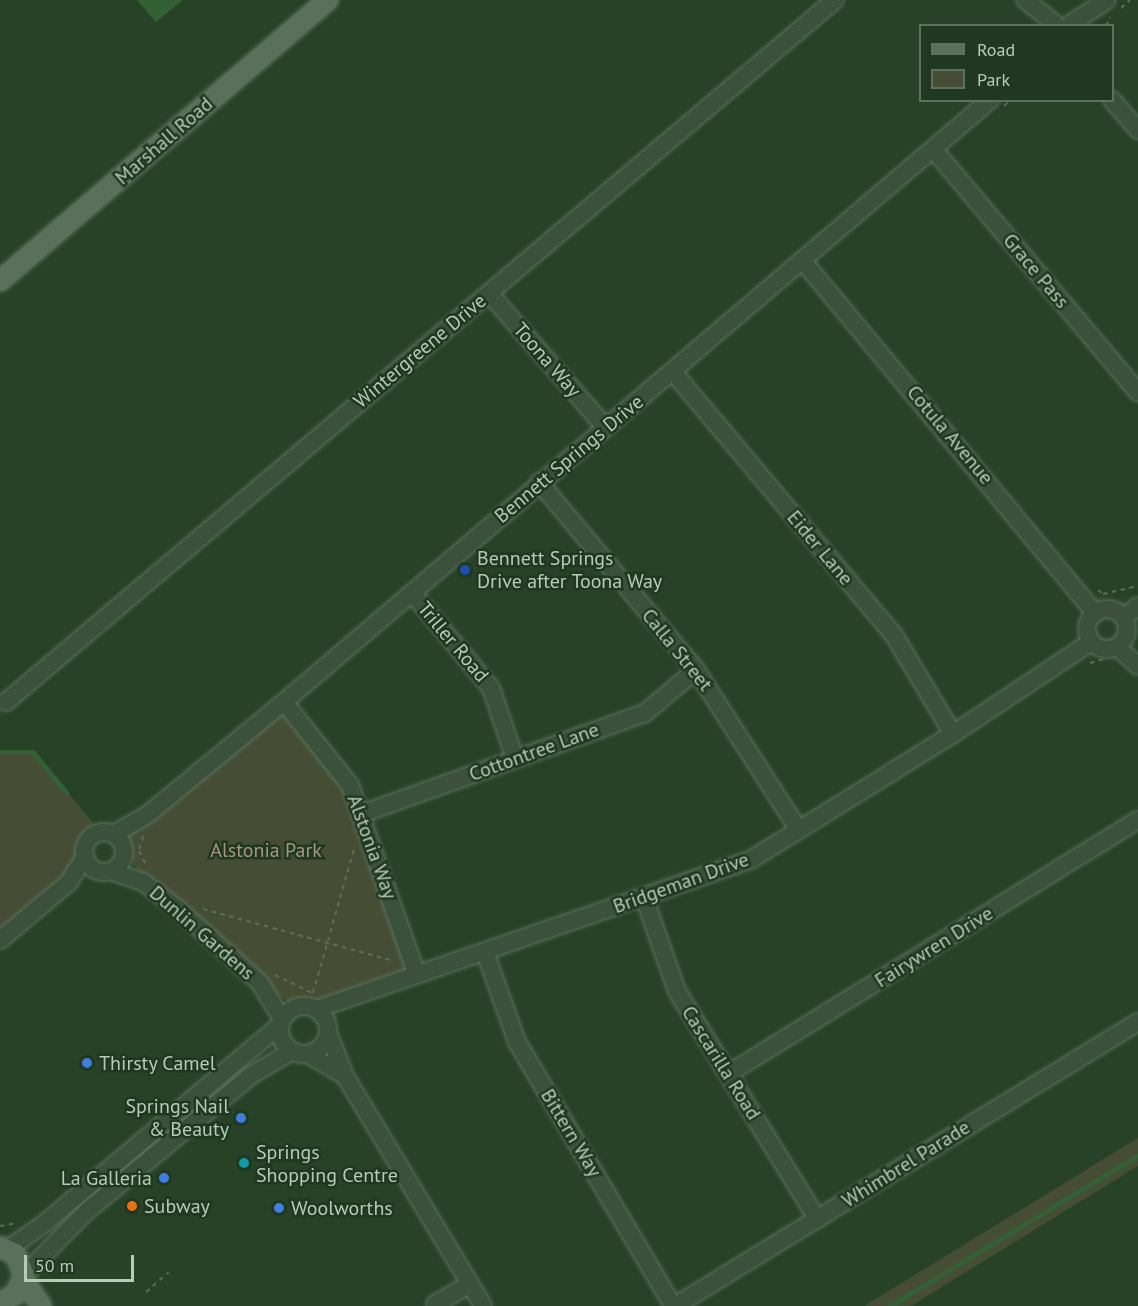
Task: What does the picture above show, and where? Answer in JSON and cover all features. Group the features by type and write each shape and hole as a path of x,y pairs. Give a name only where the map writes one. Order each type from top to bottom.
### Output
{"main road":[{"name":"Marshall Road","path":"0,281 328,0"},
{"path":"4,1248 20,1260 24,1277 41,1306"},
{"path":"0,1303 16,1294 24,1277"}],"street":[{"name":"Wintergreene Drive","path":"6,702 835,0"},
{"path":"1025,0 1055,24"},
{"path":"1059,24 1108,5"},
{"path":"1091,24 1108,5"},
{"path":"1114,101 1138,130"},
{"name":"Bennett Springs Drive","path":"120,842 147,822 284,702 413,594 539,482 673,372 988,102"},
{"name":"Grace Pass","path":"934,150 1138,392"},
{"name":"Cotula Avenue","path":"802,260 1095,613"},
{"name":"Toona Way","path":"489,292 605,427"},
{"name":"Eider Lane","path":"673,372 895,637 953,735"},
{"name":"Calla Street","path":"539,482 696,670 798,829"},
{"name":"Triller Road","path":"413,594 491,688 515,759"},
{"path":"1124,618 1138,606"},
{"path":"1107,609 1124,618 1127,634 1117,647 1103,649 1091,642 1088,623 1095,613 1107,609"},
{"name":"Bridgeman Drive","path":"315,999 368,994 752,859 953,735 1091,642"},
{"path":"1117,647 1138,666"},
{"name":"Cottontree Lane","path":"362,816 645,713 696,670"},
{"name":"Alstonia Way","path":"284,702 350,785 417,975"},
{"name":"Fairywren Drive","path":"728,1074 1138,820"},
{"path":"0,940 69,882 85,856 90,838 101,832 120,842 121,863 69,882"},
{"name":"Dunlin Gardens","path":"120,842 146,877 266,978 296,1007"},
{"path":"85,856 104,871"},
{"name":"Dunlin Gardens","path":"104,871 146,877"},
{"name":"Cascarilla Road","path":"644,897 677,991 817,1219"},
{"name":"Bittern Way","path":"485,952 517,1042 674,1306"},
{"name":"Dunlin Gardens","path":"266,978 281,1022"},
{"name":"Bridgeman Drive","path":"328,1030 368,994"},
{"path":"4,1248 52,1217 296,1007 315,999 345,1076 483,1306"},
{"path":"281,1022 282,1040 300,1053 345,1076"},
{"name":"Whimbrel Parade","path":"674,1306 1138,1022"},
{"path":"24,1277 87,1211 249,1076 300,1053 322,1046 328,1030"},
{"path":"52,1217 87,1211"},
{"path":"435,1304 470,1284"}],"path":[{"path":"1106,24 1108,5"},
{"path":"1096,589 1103,594 1138,586"},
{"path":"266,978 299,990 315,999 327,943 362,816"},
{"path":"146,877 139,851 147,822"},
{"path":"202,909 397,962"},
{"path":"393,969 397,962 399,946 406,944"},
{"path":"146,1292 169,1272"}],"green space":[{"name":"Alstonia Park","path":"284,702 350,785 417,975 310,1007 296,1007 260,983 143,882 123,843 147,815"},
{"path":"5,750 33,752 101,832 90,838 85,856 0,940 0,752"},
{"path":"1138,1138 1138,1166 911,1306 864,1306"}],"shaded area":[{"path":"137,0 183,0 156,22"}],"waterway":[{"path":"0,752 33,752 67,793"},
{"path":"890,1306 1138,1155"}],"place":[{"name":"Bennett Springs Drive after Toona Way","path":"465,570"},
{"name":"Thirsty Camel","path":"87,1063"},
{"name":"Springs Nail & Beauty","path":"241,1118"},
{"name":"Springs Shopping Centre","path":"244,1163"},
{"name":"La Galleria","path":"164,1178"},
{"name":"Subway","path":"132,1206"},
{"name":"Woolworths","path":"279,1208"}]}
